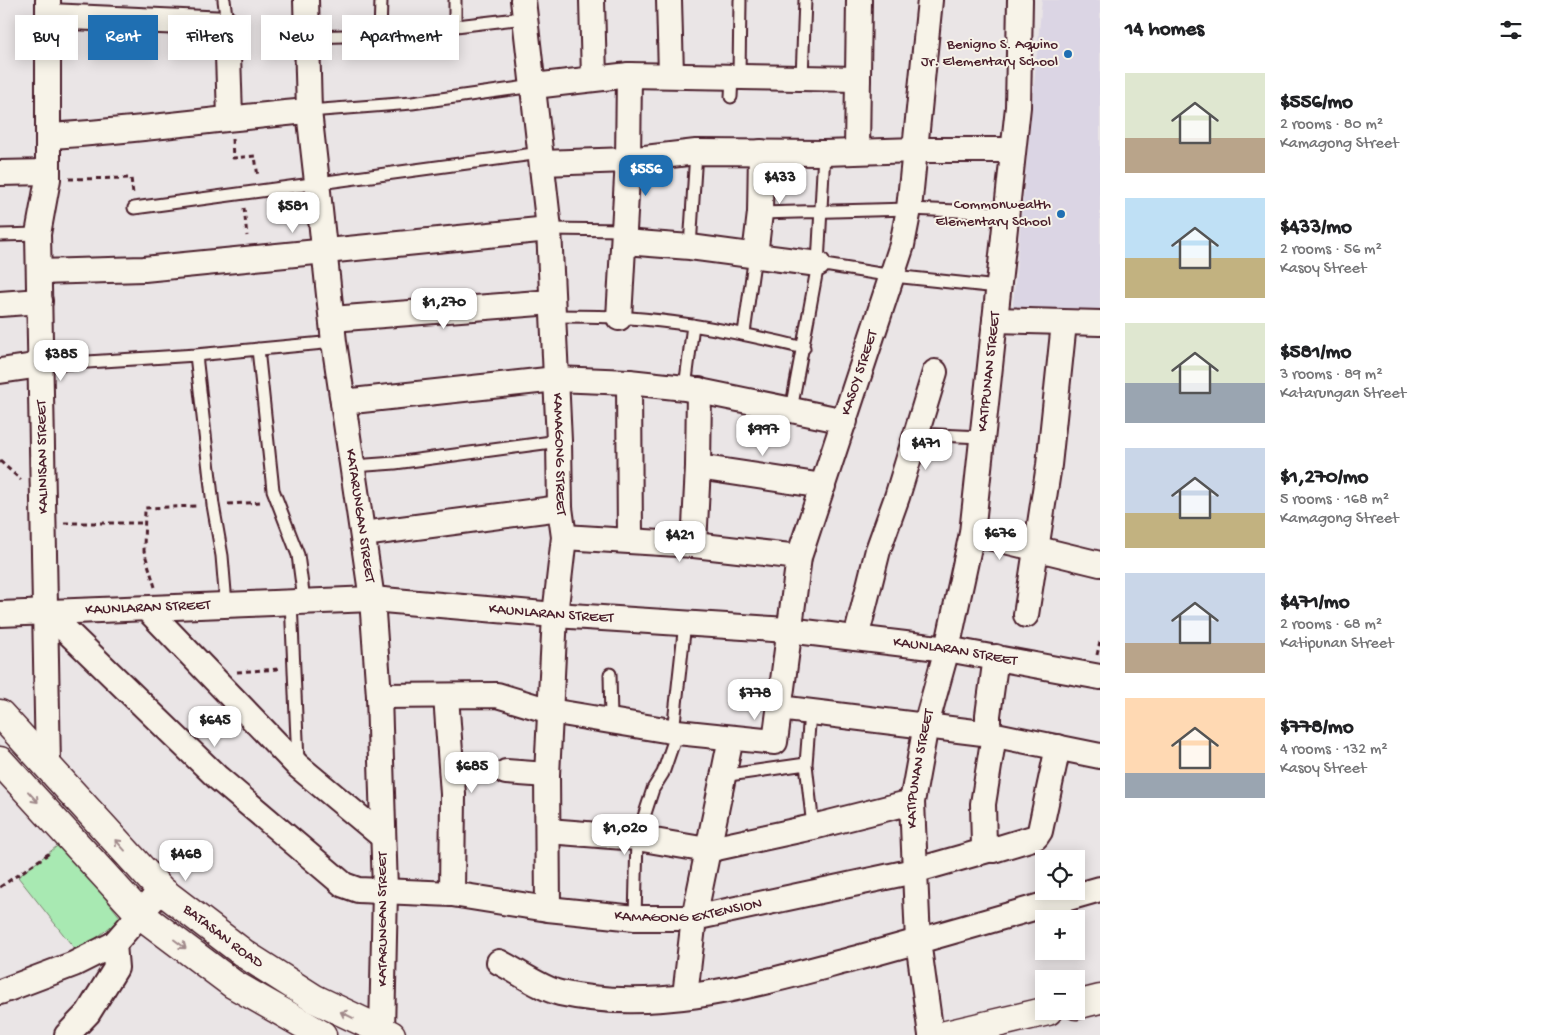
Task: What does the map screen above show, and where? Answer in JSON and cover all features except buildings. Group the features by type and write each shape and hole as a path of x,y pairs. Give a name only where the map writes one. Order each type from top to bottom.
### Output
{"main road":[{"name":"BATASAN ROAD","path":"0,714 161,890 246,956 315,999 387,1034"},
{"name":"BATASAN ROAD","path":"0,761 141,915 233,984 322,1035"},
{"path":"1085,1003 1100,999"},
{"path":"946,1035 1035,1014"}],"street":[{"name":"KATARUNGAN STREET","path":"306,0 306,15"},
{"path":"592,0 594,78"},
{"path":"669,0 671,74"},
{"path":"857,151 859,0"},
{"name":"KASOY STREET","path":"731,738 775,742 788,630 799,557 902,245 909,209 916,150 930,0"},
{"name":"KATIPUNAN STREET","path":"931,1035 918,941 912,802 926,726 947,649 972,533 1018,107 1020,0"},
{"path":"48,8 168,19"},
{"name":"KALINISAN STREET","path":"48,8 48,176 38,234 47,612 48,766"},
{"name":"KAMAGONG STREET","path":"524,9 549,229 559,441 560,508 564,537 555,615 547,775 548,909"},
{"path":"228,60 230,117"},
{"name":"KATARUNGAN STREET","path":"308,60 309,110 333,330 372,599 379,696 387,1034"},
{"path":"619,318 628,160 629,74"},
{"path":"534,86 629,74 671,74 734,83 802,77 858,79"},
{"path":"49,136 110,132 230,117 309,110"},
{"path":"541,158 628,160 696,152 824,153 916,150 1013,150"},
{"path":"755,256 760,213 761,152"},
{"path":"0,173 48,176"},
{"path":"39,272 144,269 549,229"},
{"path":"624,236 818,264"},
{"path":"0,304 40,301"},
{"path":"333,330 553,309"},
{"path":"995,320 1100,323"},
{"path":"1026,615 1049,465 1064,323"},
{"path":"0,371 41,365"},
{"path":"856,638 878,550 918,434 936,372"},
{"path":"343,402 556,379 629,382 692,389 845,421"},
{"path":"629,382 630,540"},
{"path":"692,389 698,467 694,545"},
{"path":"698,467 823,486"},
{"path":"363,534 560,508"},
{"path":"972,533 1100,564"},
{"path":"564,537 694,545 799,557"},
{"name":"KAUNLARAN STREET","path":"0,614 372,599 555,615 788,630 947,649 1100,676"},
{"path":"154,608 210,674 298,766 382,836"},
{"name":"KAMAGONG EXTENSION","path":"47,612 218,778 344,885 358,890 452,894 548,909 635,918 694,918 914,871 1036,837 1040,831 1058,747"},
{"path":"988,850 984,846 983,804 993,741 988,715 996,657"},
{"path":"379,696 498,695 550,711 675,732 731,738 694,918 685,996"},
{"path":"446,696 451,752 454,828 452,894"},
{"path":"779,708 991,734 1100,756"},
{"path":"506,772 547,775"},
{"path":"548,831 637,838 707,850 813,827 912,802"},
{"path":"500,962 557,992 584,998 626,1000 685,996 734,990 918,941 1100,889"},
{"path":"0,992 74,964 114,944 161,890"},
{"path":"67,1035 88,1013 116,968 114,944"}],"lane":[{"path":"224,0 226,15"},
{"path":"381,0 381,15"},
{"path":"455,0 455,15"},
{"path":"734,83 740,0"},
{"path":"802,77 805,0"},
{"path":"459,26 524,9"},
{"path":"309,110 412,103 534,86"},
{"path":"690,247 696,152"},
{"path":"791,410 804,348 818,264 823,212 824,153"},
{"path":"134,208 316,182 541,158"},
{"path":"760,213 909,209 1006,214"},
{"path":"549,229 624,236"},
{"path":"0,235 38,234"},
{"path":"744,333 755,256"},
{"path":"818,264 893,276 998,287"},
{"path":"553,309 693,325 744,333 804,348"},
{"path":"692,389 693,325"},
{"path":"41,365 258,349 333,330"},
{"path":"258,349 273,490 298,554 298,601 294,668 298,766"},
{"path":"196,355 213,505 222,556 226,604"},
{"path":"918,434 981,437"},
{"path":"353,466 395,463 559,441"},
{"path":"635,918 637,838 653,789 664,773 675,732 685,623"},
{"path":"610,674 611,720"},
{"path":"810,712 806,764 813,827"},
{"path":"722,776 806,764"}],"path":[{"path":"48,176 131,178 134,208"},
{"path":"154,608 144,551 143,523 145,508 277,501"},
{"path":"45,524 143,523"},
{"path":"210,674 294,668"},
{"path":"0,887 71,839"}],"shaded area":[{"name":"Commonwealth Elementary School","path":"1042,0 1100,0 1100,315 1012,314"}],"green space":[{"path":"61,843 121,918 78,953 18,877"}],"place":[{"name":"Benigno S. Aquino Jr. Elementary School","path":"1068,54"},
{"name":"Commonwealth Elementary School","path":"1061,214"}]}
